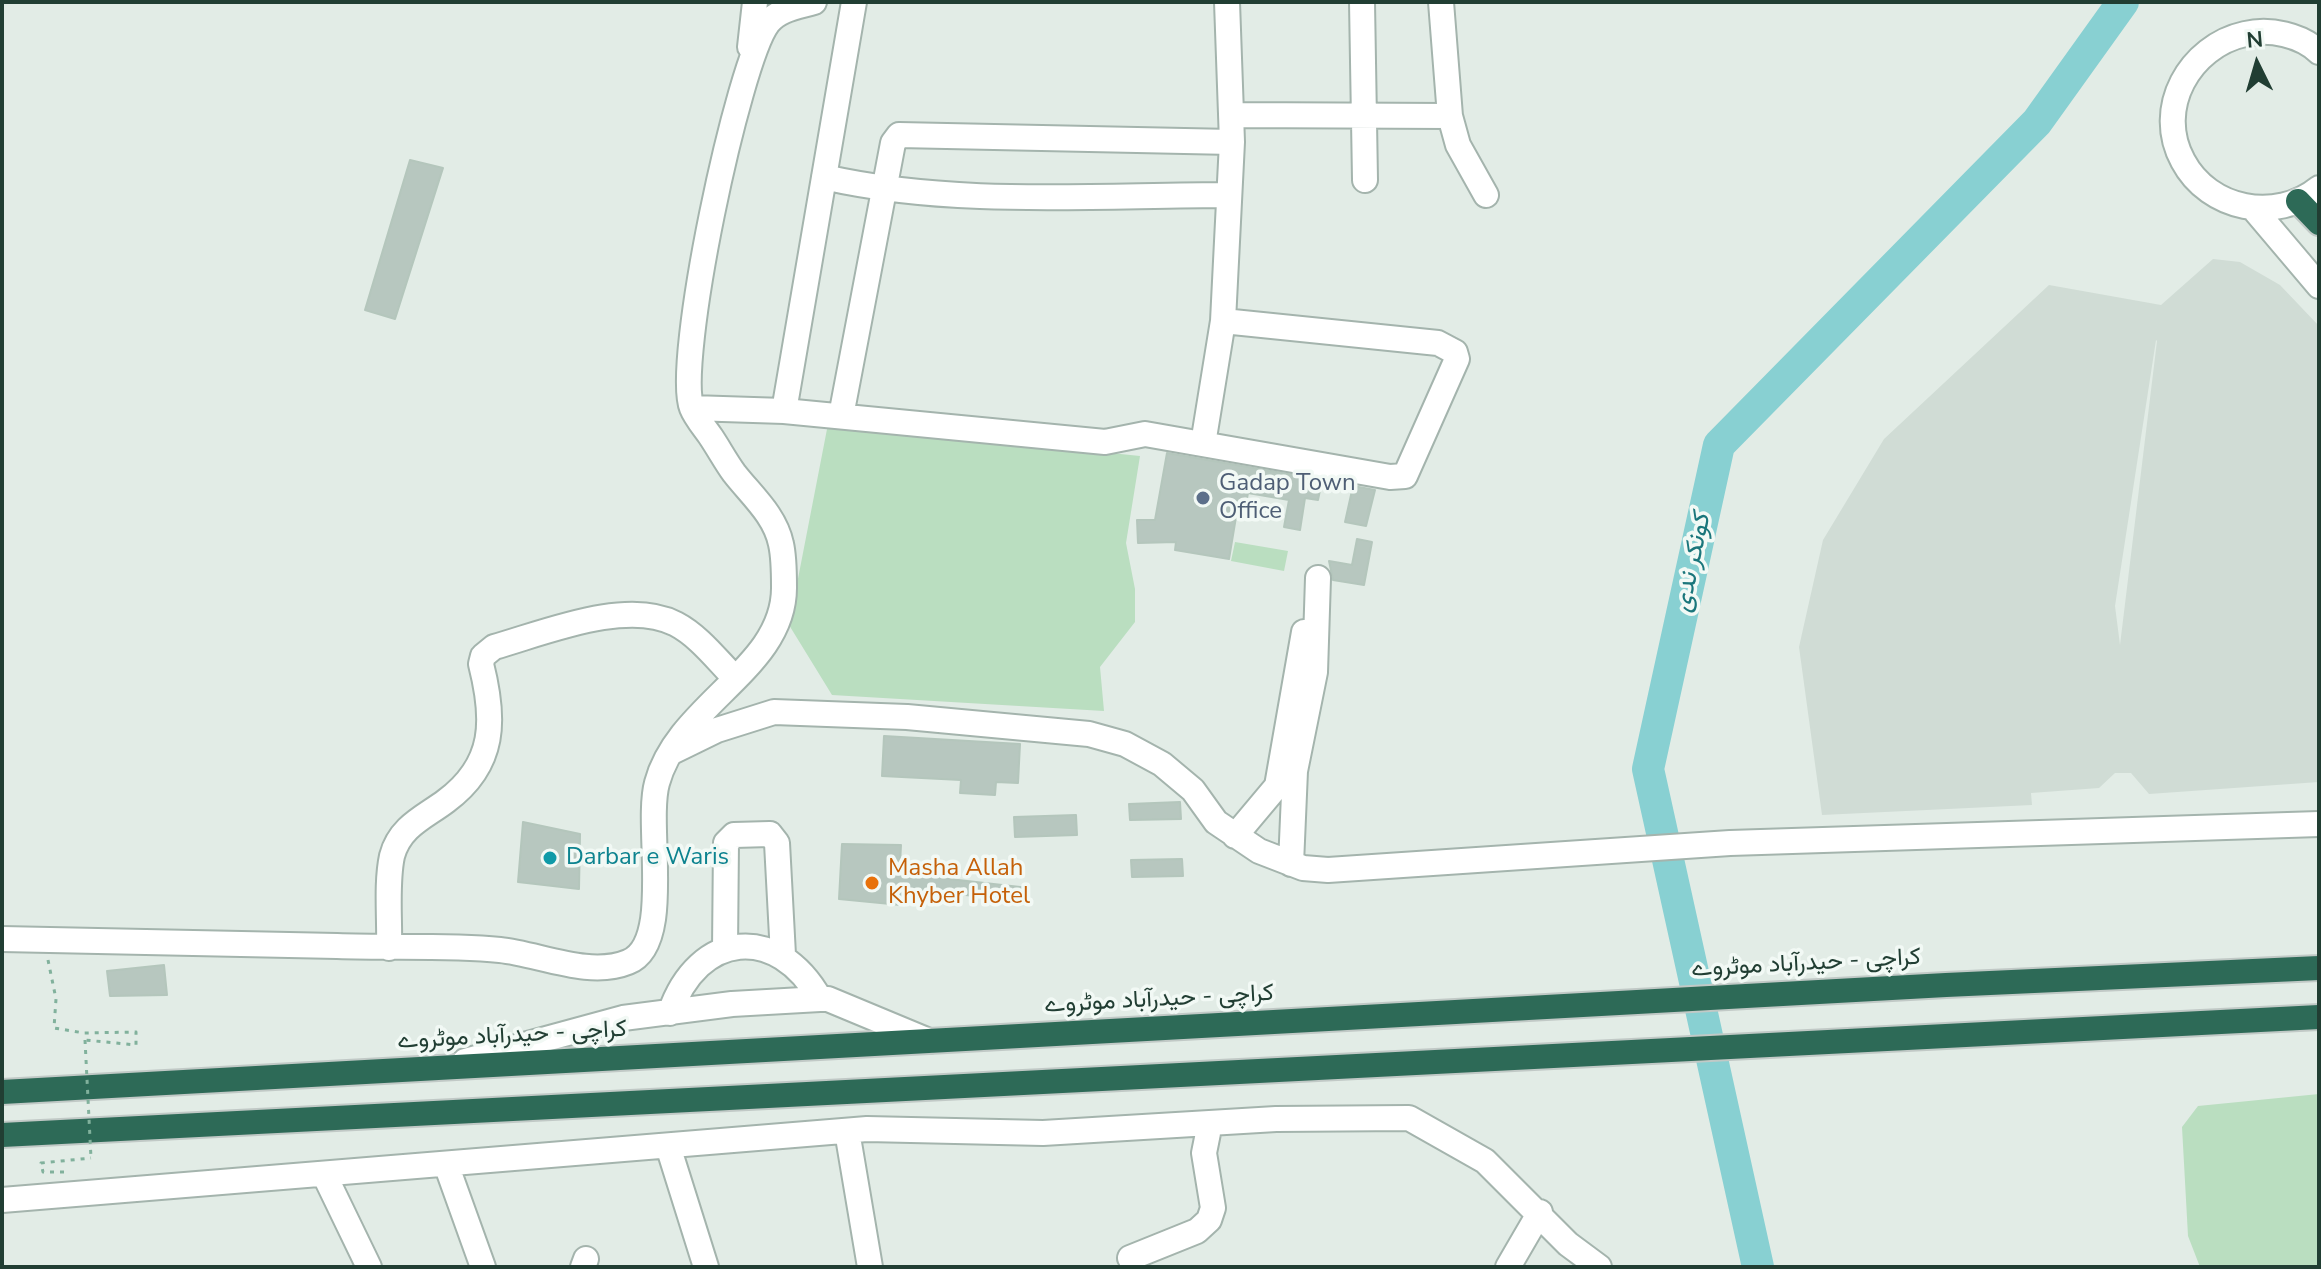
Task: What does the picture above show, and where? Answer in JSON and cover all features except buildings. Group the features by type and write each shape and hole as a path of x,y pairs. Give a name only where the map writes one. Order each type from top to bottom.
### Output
{"highway":[{"path":"2298,201 2319,223"},
{"name":"کراچی - حیدرآباد موٹروے","path":"2,1092 1825,991 2319,968"},
{"path":"2,1135 2319,1017"}],"street":[{"path":"746,78 755,2"},
{"path":"2,939 501,950 599,966 630,962 646,946 656,911 652,847 656,786 668,754 696,715 735,678 776,630 784,592 781,542 760,501 735,473 692,408 693,331 722,166 746,78 765,27 778,13 814,2"},
{"path":"784,411 854,2"},
{"path":"1203,444 1223,321 1232,142 1227,2"},
{"path":"1362,2 1365,180"},
{"path":"1441,2 1450,116 1458,145 1486,195"},
{"path":"2319,52 2286,34 2257,31 2228,38 2215,45 2203,53 2184,76 2174,103 2173,133 2183,161 2200,184 2225,201 2253,208 2276,208 2298,201 2319,188"},
{"path":"1231,115 1450,116"},
{"path":"841,416 893,143 907,133 1232,142"},
{"path":"824,177 885,191 1023,196 1229,195"},
{"path":"2253,208 2319,286"},
{"path":"692,408 784,411 1105,442 1145,434 1390,477 1405,476 1457,359 1455,352 1438,343 1223,321"},
{"path":"1235,836 1277,786 1303,636 1318,578 1323,670 1295,771 1291,864"},
{"path":"389,948 393,855 412,821 447,801 469,779 489,748 491,721 481,664 483,656 494,647 592,619 636,614 674,623 694,637 735,678"},
{"path":"668,754 717,730 774,712 907,717 1089,734 1125,744 1162,764 1193,790 1216,822 1259,851 1291,864 1328,870 1730,843 2319,824"},
{"path":"725,949 726,843 734,835 770,834 777,843 783,955"},
{"path":"670,1013 679,985 699,963 725,949 754,947 783,955 806,974 820,999"},
{"path":"439,1068 623,1018 820,999 828,999 929,1041"},
{"path":"2,1200 847,1131 1043,1133 1210,1123 1409,1118 1485,1161 1540,1212 1568,1244 1599,1267"},
{"path":"1130,1258 1197,1231 1209,1220 1213,1208 1204,1153 1210,1123"},
{"path":"847,1131 870,1267"},
{"path":"668,1146 706,1267"},
{"path":"446,1164 483,1267"},
{"path":"324,1174 369,1267"},
{"path":"1508,1267 1540,1212"}],"path":[{"path":"44,940 56,999 54,1028 84,1033 136,1032 136,1045 85,1040 91,1158 41,1163 43,1172 67,1172"}],"shaded area":[{"path":"2213,259 2240,262 2280,285 2319,326 2319,782 2149,794 2131,773 2115,773 2099,788 2031,793 2032,805 1822,815 1799,647 1823,540 1884,439 2049,285 2161,305","holes":["2157,341 2120,645 2115,606"]}],"green space":[{"path":"828,424 1140,456 1126,543 1135,589 1135,622 1100,667 1104,711 832,695 789,625"},
{"path":"1235,542 1288,551 1284,571 1231,561"},
{"path":"2319,1094 2319,1267 2200,1267 2188,1236 2182,1127 2198,1106"}],"waterway":[{"name":"کونکر ندی","path":"1758,1267 1648,769 1719,445 2037,122 2123,2"}],"place":[{"name":"Gadap Town Office","path":"1203,498"},
{"name":"Darbar e Waris","path":"550,858"},
{"name":"Masha Allah Khyber Hotel","path":"872,883"}]}
